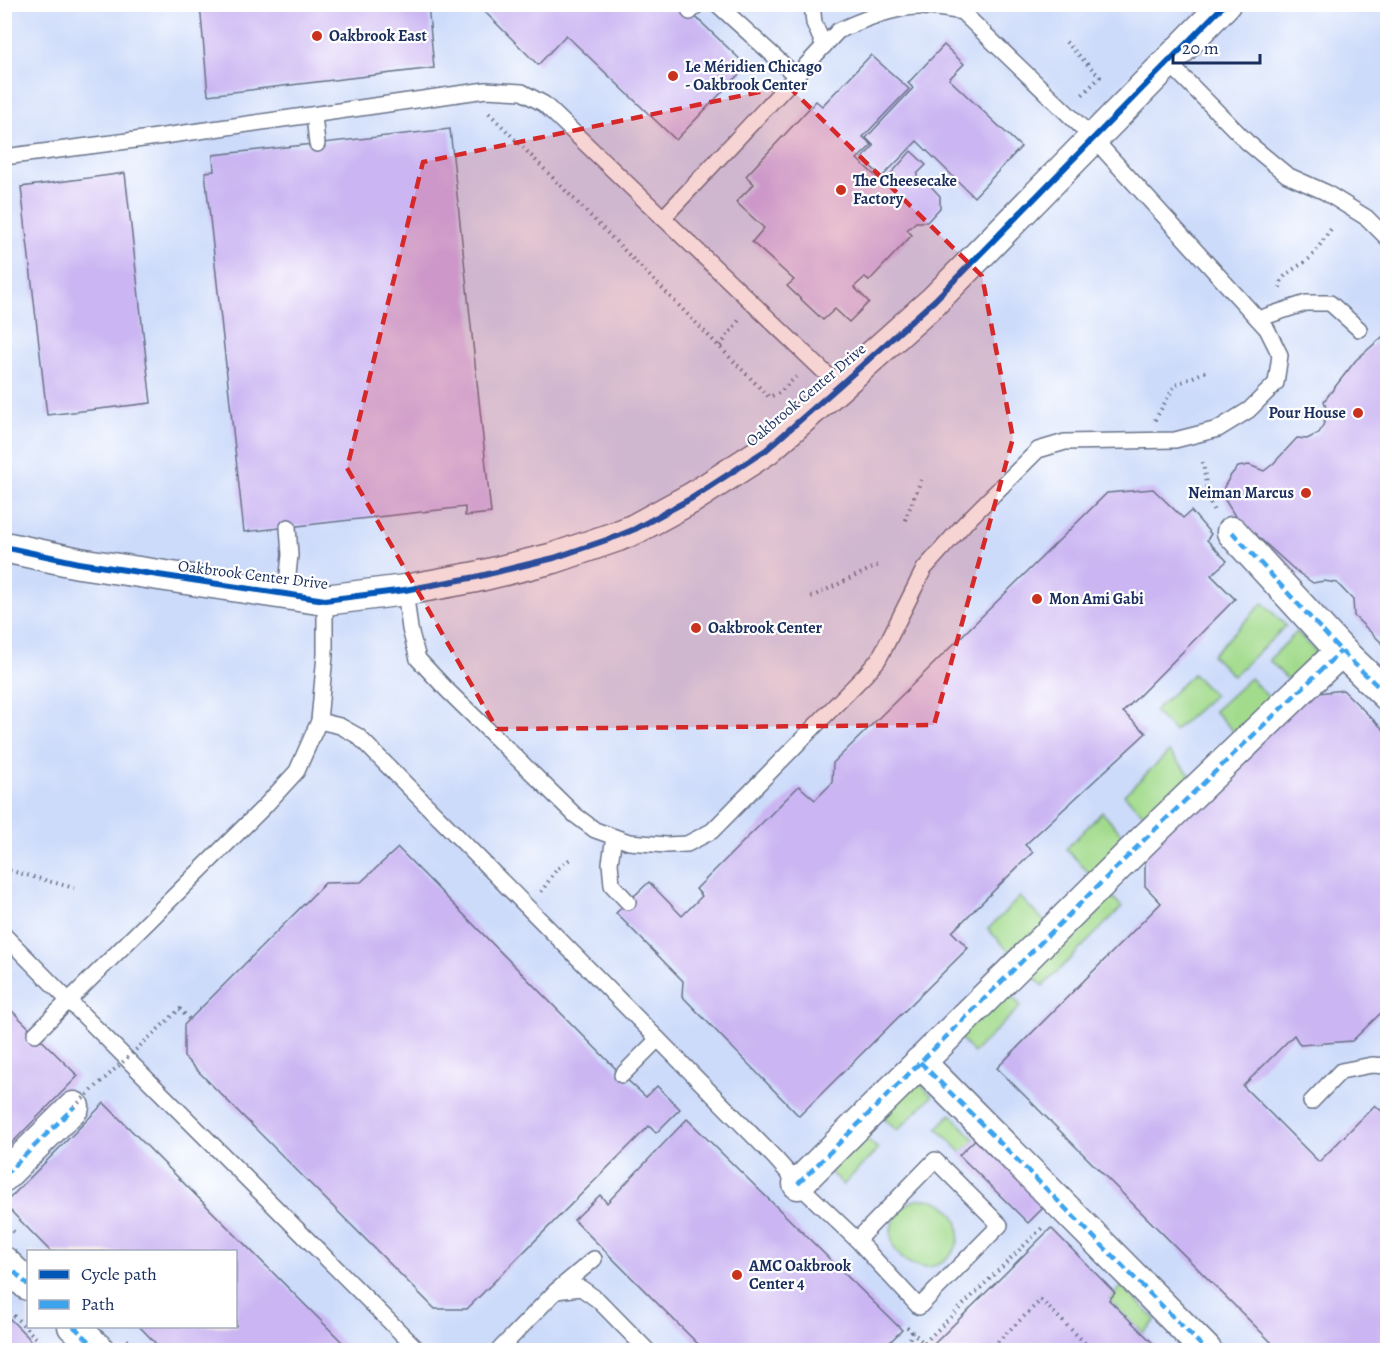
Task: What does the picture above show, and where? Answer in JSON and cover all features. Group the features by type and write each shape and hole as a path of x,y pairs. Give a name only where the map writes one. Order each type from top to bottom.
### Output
{"street":[{"name":"Oakbrook Center Drive","path":"4,547 79,563 325,600 405,590 476,577 536,562 635,529 692,498 766,450 839,386 935,300 1225,4"},
{"path":"1232,532 1341,651 1388,696"},
{"path":"798,1184 1142,842 1341,651"},
{"path":"920,1062 1206,1350"},
{"path":"4,1176 74,1107"},
{"path":"4,1262 27,1284"},
{"path":"75,1328 99,1350"}],"lane":[{"path":"717,4 796,76"},
{"path":"812,4 814,23 824,46"},
{"path":"405,590 410,629 418,659 575,814 595,830 629,842 687,844 712,831 865,675 878,660 924,569 1038,450 1065,442 1175,440 1218,429 1249,410 1276,383 1280,356 1267,329 1093,138 962,12 936,8 906,8 868,18 838,31 663,218"},
{"path":"1168,62 1247,142 1287,175 1325,192 1367,218 1388,239"},
{"path":"4,157 486,90 522,92 544,104 839,386"},
{"path":"314,115 317,144"},
{"path":"1258,319 1305,303 1330,303 1359,329"},
{"path":"286,594 290,555 288,527"},
{"path":"35,1034 264,807 297,771 319,721 325,656 325,600"},
{"path":"319,721 340,726 358,736 920,1307 1000,1225 935,1160 856,1240"},
{"path":"614,837 610,863 612,885 628,902"},
{"path":"4,934 418,1350"},
{"path":"622,1075 658,1039"},
{"path":"1311,1102 1341,1071 1372,1065 1388,1066"},
{"path":"499,1350 556,1291 594,1259"},
{"path":"556,1291 581,1288 598,1300 647,1350"}],"path":[{"path":"1066,42 1100,77 1080,97"},
{"path":"489,113 769,396 779,393 796,377"},
{"path":"1280,288 1285,275 1310,258 1331,229"},
{"path":"720,346 752,302"},
{"path":"1152,424 1175,385 1209,370"},
{"path":"1203,462 1208,499 1217,518 1232,532"},
{"path":"905,520 921,480"},
{"path":"811,597 881,564"},
{"path":"537,898 557,869 573,857"},
{"path":"4,869 74,888"},
{"path":"74,1107 180,1009 189,1019"},
{"path":"989,1350 1041,1300 1092,1350"},
{"path":"4,1306 42,1344 45,1350"}],"highlighted area":[{"path":"788,86 982,276 1013,438 934,725 497,729 347,468 423,162"}],"shaded area":[{"name":"Oakbrook Center","path":"5,5 1387,5 1387,1350 5,1350"}],"green space":[{"path":"1263,603 1286,626 1233,676 1212,655"},
{"path":"1297,632 1319,655 1291,683 1269,660"},
{"path":"1193,674 1214,695 1174,731 1154,711"},
{"path":"1250,678 1273,702 1239,737 1214,711"},
{"path":"1169,752 1195,780 1151,821 1124,795"},
{"path":"1102,812 1130,843 1095,879 1066,849"},
{"path":"1104,888 1122,907 1043,986 1023,967"},
{"path":"1020,897 1048,925 1015,958 988,929"},
{"path":"1005,989 1021,1006 973,1053 958,1035"},
{"path":"914,1077 932,1096 897,1131 879,1113"},
{"path":"951,1114 975,1140 962,1153 937,1128"},
{"path":"859,1131 878,1149 843,1185 825,1167"},
{"path":"925,1199 938,1202 949,1209 956,1220 959,1233 956,1246 949,1257 938,1264 925,1267 912,1264 901,1257 894,1246 891,1233 894,1220 901,1209 912,1202"},
{"path":"1122,1286 1156,1320 1143,1333 1109,1300"}],"building":[{"name":"Oakbrook East","path":"200,4 428,4 434,68 208,95"},
{"name":"Le Méridien Chicago - Oakbrook Center","path":"477,4 682,4 747,66 676,140 566,35 538,65"},
{"path":"944,45 964,64 949,79 1021,147 974,197 917,141 882,177 862,158 874,146 866,138 913,88 908,83"},
{"name":"The Cheesecake Factory","path":"871,55 909,89 863,137 872,145 857,159 883,183 911,151 926,165 917,174 918,182 926,181 940,196 940,208 927,222 916,222 907,230 912,235 869,281 865,277 854,287 869,302 849,322 835,309 823,320 787,286 794,280 752,242 764,228 736,202 754,184 746,176 816,101 822,106"},
{"path":"450,129 491,513 465,516 465,507 244,532 205,172 214,171 213,155"},
{"path":"125,173 151,403 47,415 21,187"},
{"name":"Neiman Marcus","path":"1388,332 1388,649 1354,616 1353,600 1337,583 1324,581 1313,583 1296,571 1235,516 1225,500 1224,487 1238,467 1249,465 1264,471 1297,438 1307,439 1319,433 1327,411 1324,401 1356,360"},
{"path":"1153,489 1183,518 1191,511 1211,534 1207,540 1227,561 1211,575 1235,599 1123,712 1146,733 1025,845 1033,852 952,932 968,948 799,1116 682,996 683,981 616,913 649,882 682,916 702,896 696,889 799,786 815,800 832,783 833,763 1107,493"},
{"path":"1343,690 1388,734 1388,1006 1352,1041 1300,1045 1294,1035 1243,1086 1319,1162 1375,1105 1388,1117 1388,1350 1279,1350 997,1068 1161,903 1145,886 1145,847 1311,694"},
{"path":"398,848 622,1075 646,1097 657,1086 680,1109 656,1133 649,1126 467,1309 435,1309 184,1057 184,1025 325,883 361,882"},
{"path":"4,1003 78,1076 4,1151"},
{"path":"104,1103 350,1350 162,1350 141,1328 237,1328 237,1250 49,1250 4,1204"},
{"name":"AMC Oakbrook Center 4","path":"687,1119 902,1330 882,1350 704,1350 574,1220 600,1195 607,1203"},
{"path":"983,1132 1051,1200 1028,1223 959,1155"},
{"path":"1051,1228 1115,1293 1109,1300 1160,1350 928,1350"},
{"path":"4,1313 28,1337 36,1350 4,1350"}],"marked path":[{"path":"1232,532 1341,651 1388,696"},
{"path":"798,1184 1142,842 1341,651"},
{"path":"920,1062 1206,1350"},
{"path":"4,1176 74,1107"},
{"path":"4,1262 27,1284"},
{"path":"75,1328 99,1350"}],"cycle path":[{"path":"4,547 79,563 325,600 405,590 476,577 554,558 635,529 692,498 766,450 839,386 935,300 1225,4"}],"place":[{"name":"Oakbrook East","path":"317,36"},
{"name":"Le Méridien Chicago - Oakbrook Center","path":"673,76"},
{"name":"The Cheesecake Factory","path":"841,190"},
{"name":"Pour House","path":"1358,413"},
{"name":"Neiman Marcus","path":"1306,493"},
{"name":"Mon Ami Gabi","path":"1037,599"},
{"name":"Oakbrook Center","path":"696,628"},
{"name":"AMC Oakbrook Center 4","path":"737,1275"}]}
